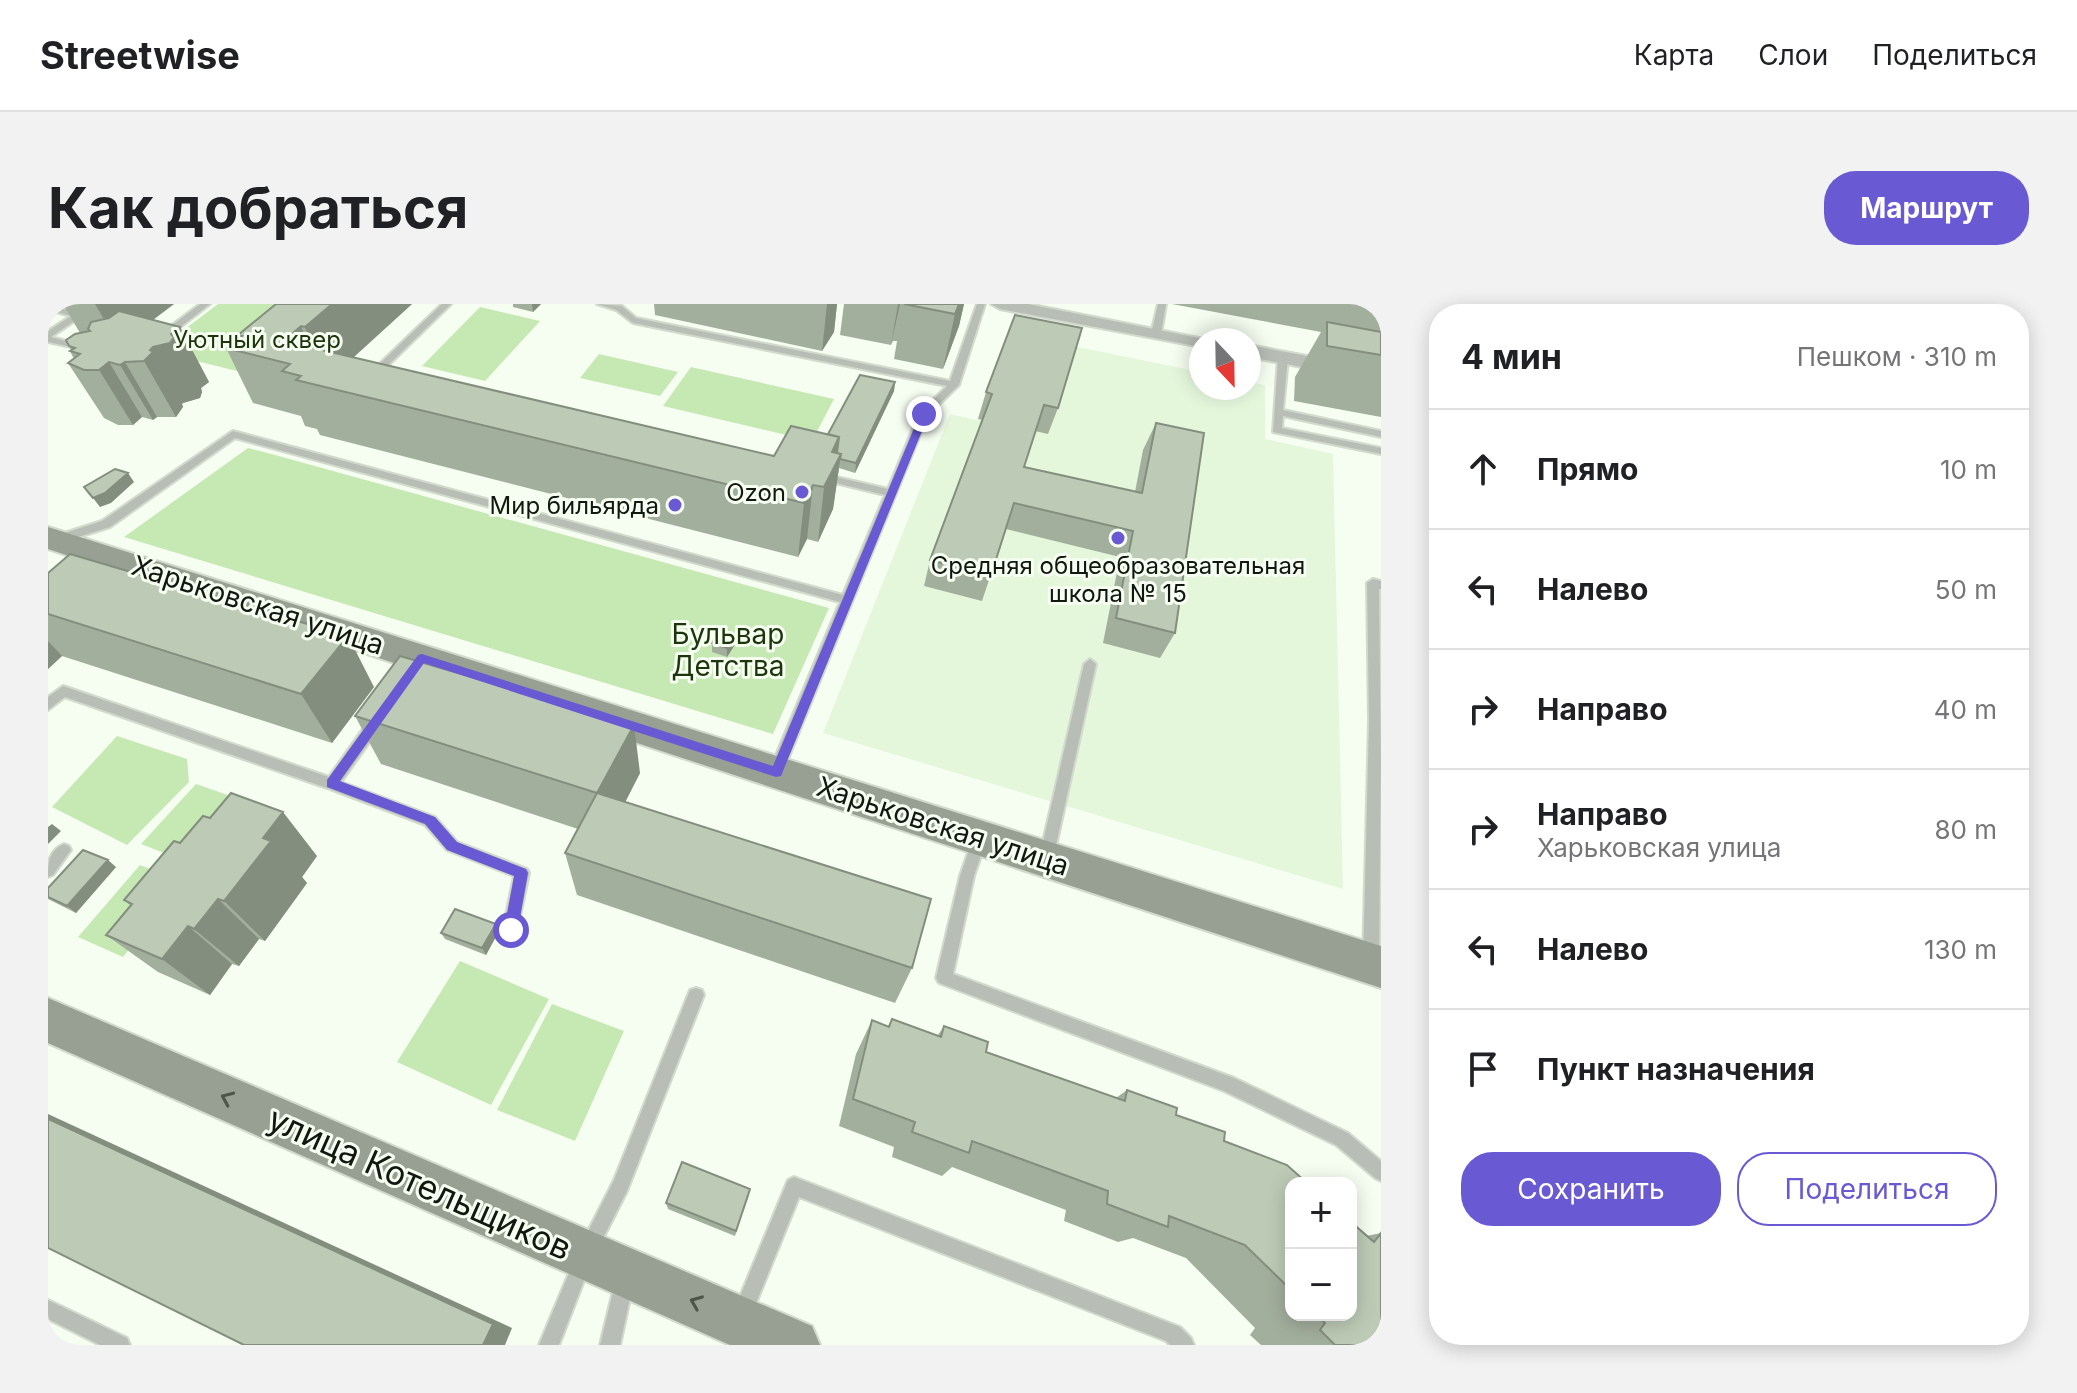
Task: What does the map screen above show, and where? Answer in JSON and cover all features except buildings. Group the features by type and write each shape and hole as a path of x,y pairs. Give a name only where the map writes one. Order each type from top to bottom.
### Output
{"street":[{"path":"1000,304 1189,340"},
{"path":"1261,353 1381,376"},
{"name":"Харьковская улица","path":"51,542 418,663 776,772 1376,965"},
{"name":"улица Котельщиков","path":"48,1020 793,1345"}],"lane":[{"path":"48,337 95,304"},
{"path":"149,347 206,304"},
{"path":"382,385 367,381 447,304"},
{"path":"601,304 619,308 633,320 954,385"},
{"path":"776,772 924,414 954,385 981,304"},
{"path":"1156,334 1162,304"},
{"path":"48,307 79,315"},
{"path":"48,337 103,354"},
{"path":"1283,358 1277,430 1381,451"},
{"path":"1278,412 1381,434"},
{"path":"51,542 106,524 233,434 847,600"},
{"path":"805,472 892,493"},
{"path":"1376,965 1378,722 1373,583 1381,585"},
{"path":"1046,859 1090,664"},
{"path":"48,705 63,691 430,821 452,846 522,873 511,930"},
{"path":"332,784 383,712"},
{"path":"980,838 944,978 1228,1084 1342,1139 1381,1172"},
{"path":"48,871 64,850"},
{"path":"610,1345 606,1264 621,1185 696,995"},
{"path":"739,1320 794,1186 1173,1334 1184,1345"},
{"path":"549,1345 606,1264"},
{"path":"48,1309 120,1345"}],"shaded area":[{"name":"Средняя общеобразовательная школа № 15","path":"1009,333 1189,370 1189,400 1261,400 1261,384 1265,385 1265,439 1333,454 1343,889 823,733 950,414 977,420"}],"green space":[{"name":"Уютный сквер","path":"218,304 356,304 269,379 156,351"},
{"path":"480,307 540,321 485,381 422,366"},
{"path":"599,354 678,372 660,396 580,378"},
{"path":"691,367 834,399 812,441 663,406"},
{"name":"Бульвар Детства","path":"248,448 829,608 773,734 124,537"},
{"path":"117,736 187,759 189,782 127,845 52,807"},
{"path":"196,784 260,806 164,853 141,844"},
{"path":"140,865 183,882 123,957 78,937"},
{"path":"460,961 549,999 491,1105 397,1062"},
{"path":"552,1004 624,1031 575,1141 497,1110"}],"place":[{"name":"Ozon","path":"802,492"},
{"name":"Мир бильярда","path":"675,505"},
{"name":"Средняя общеобразовательная школа № 15","path":"1118,538"}],"route":[{"path":"511,930 522,873 452,846 430,821 332,784 422,658 776,772 924,414"}]}
